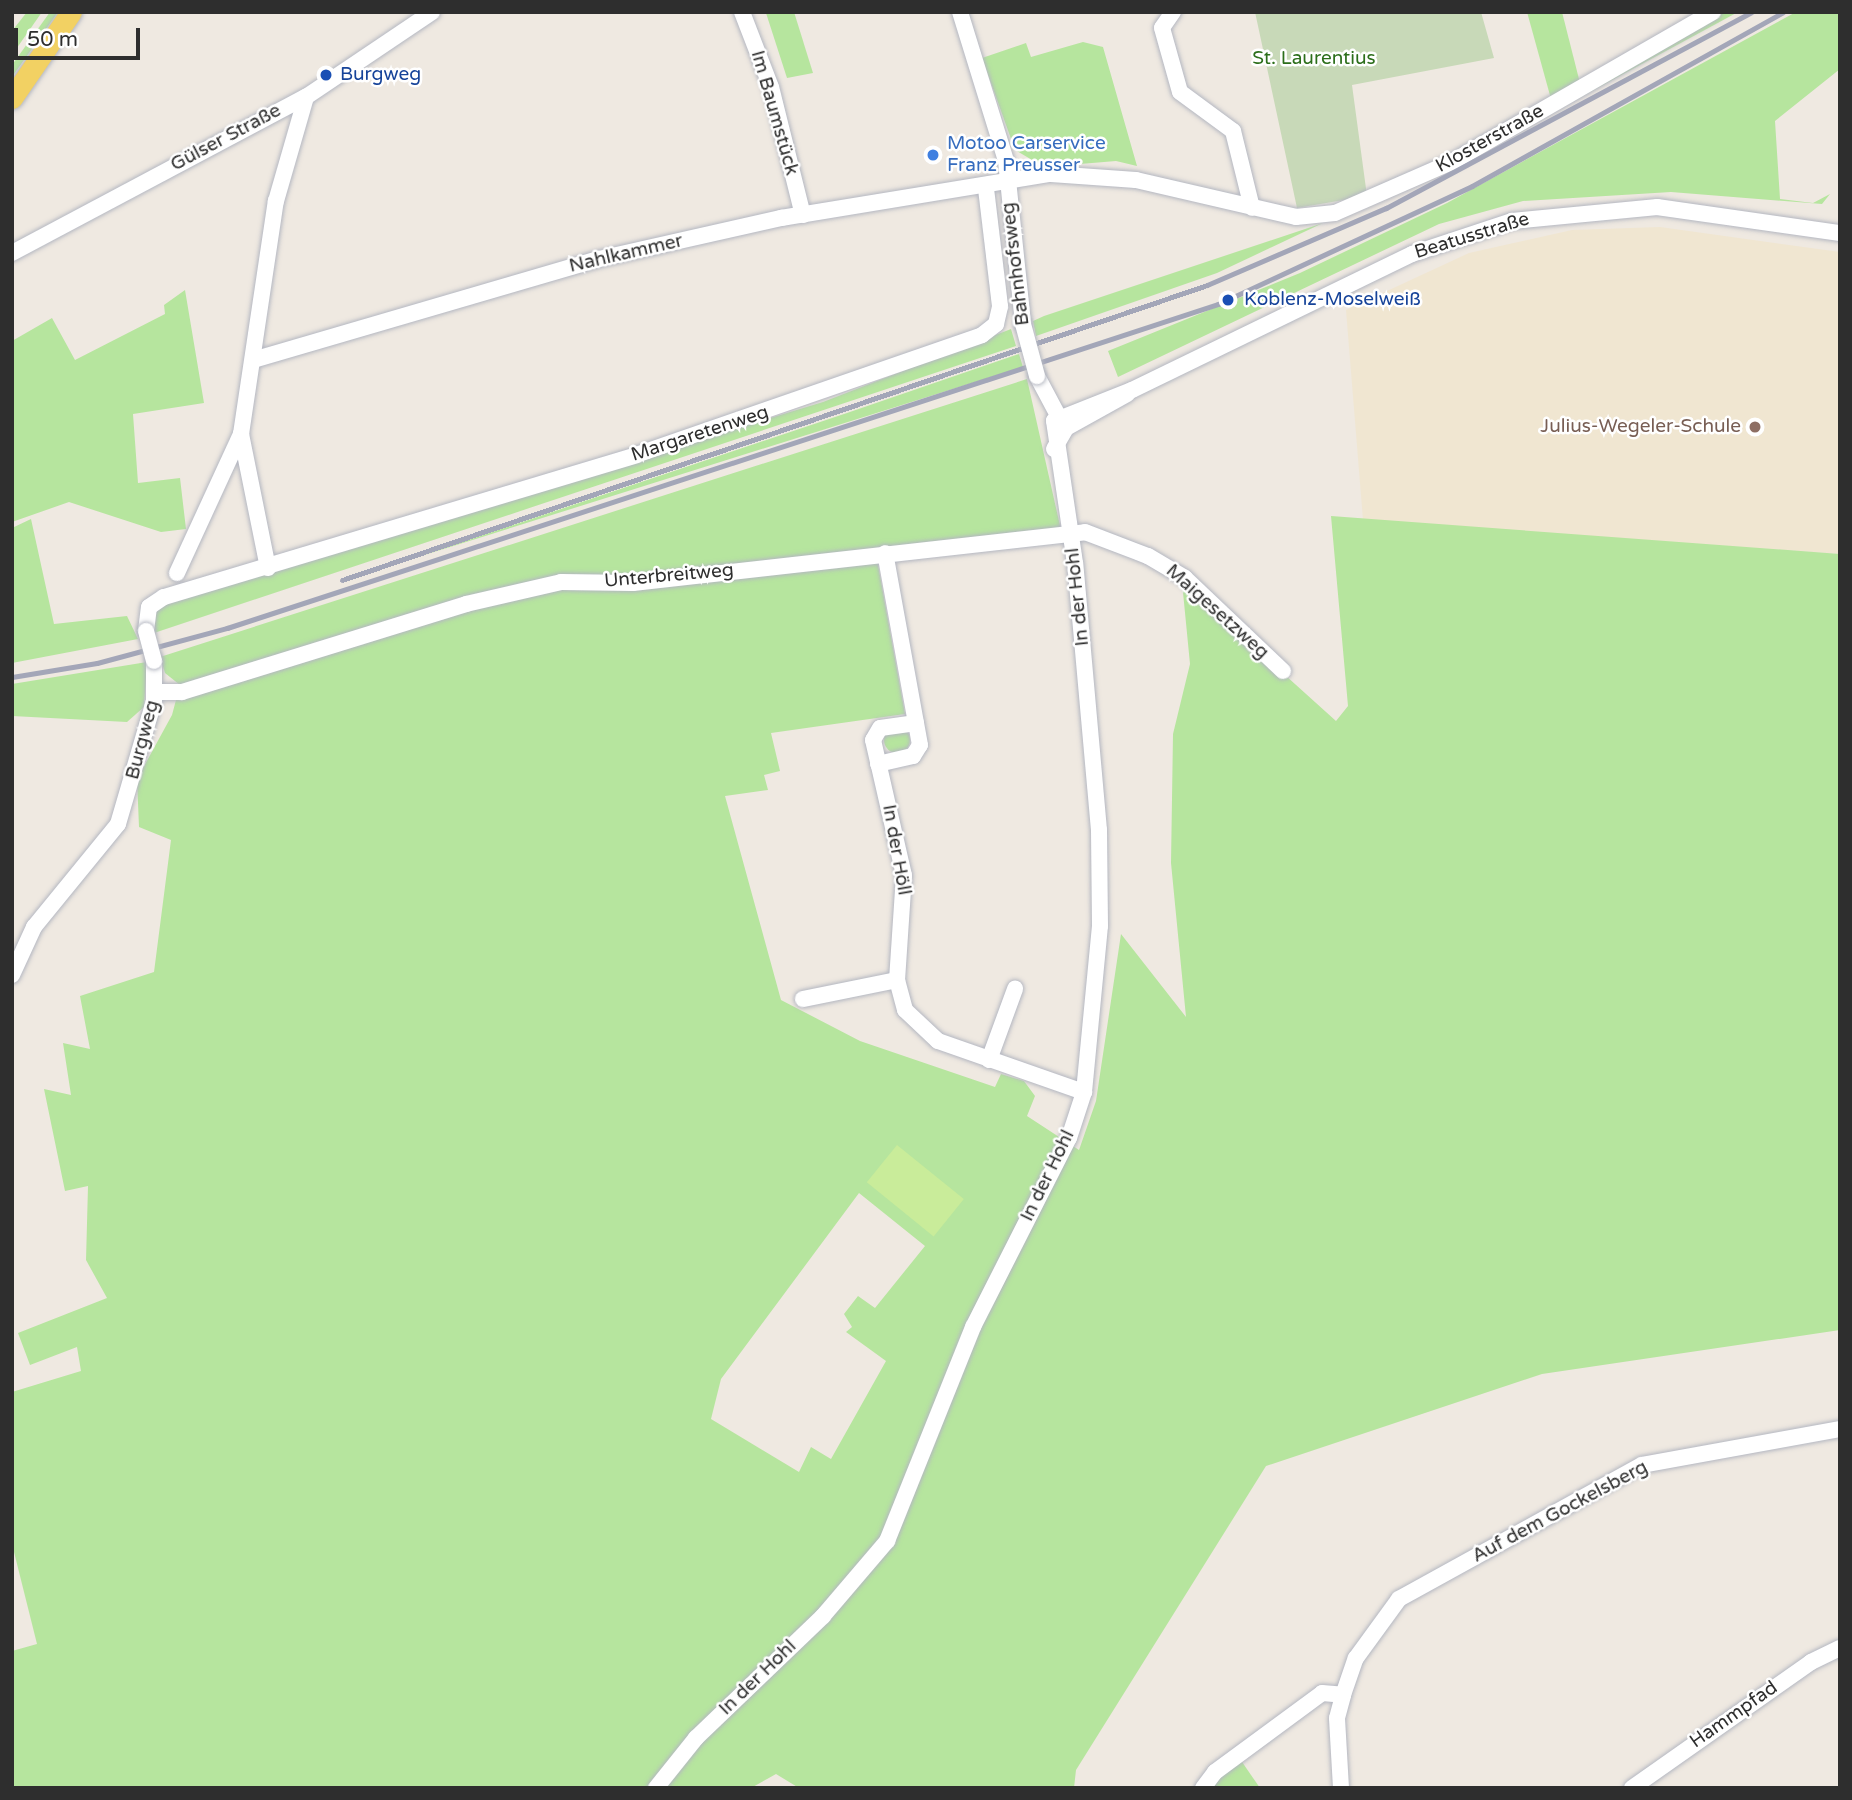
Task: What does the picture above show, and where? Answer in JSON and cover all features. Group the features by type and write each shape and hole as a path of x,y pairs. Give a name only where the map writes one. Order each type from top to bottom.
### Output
{"main road":[{"path":"12,98 71,12"}],"street":[{"name":"Gülser Straße","path":"12,253 306,97 432,12"},
{"name":"Im Baumstück","path":"742,12 771,87 803,215"},
{"name":"Bahnhofsweg","path":"960,12 1007,184 1023,324 1037,376 1061,423"},
{"path":"1174,12 1162,28 1180,92 1233,131 1252,208"},
{"name":"Klosterstraße","path":"1007,184 1074,173 1136,180 1296,217 1335,213 1452,162 1713,12"},
{"path":"177,573 241,434 278,190 306,97"},
{"name":"Nahlkammer","path":"253,360 599,259 803,215 1007,184"},
{"name":"Margaretenweg","path":"268,568 734,424 982,335 996,324 1000,306 986,189"},
{"name":"Beatusstraße","path":"1061,423 1111,408 1132,390 1412,254 1512,221 1657,207 1839,232"},
{"path":"1839,232 1840,227"},
{"name":"In der Hohl","path":"656,1788 696,1738 822,1616 887,1541 973,1327 1069,1138 1084,1092 1100,926 1099,830 1071,533 1054,449 1061,423"},
{"path":"241,434 268,568"},
{"name":"Unterbreitweg","path":"156,692 182,692 467,604 561,582 633,583 1071,533"},
{"name":"Maigesetzweg","path":"1071,533 1100,536 1161,562 1283,671"},
{"path":"878,764 914,757 920,745 885,553"},
{"name":"Burgweg","path":"12,975 34,927 100,855 118,824 156,692 154,661 146,631 146,614 158,600 268,568"},
{"name":"In der Höll","path":"916,723 877,731 878,764 905,884 897,980 900,1000 917,1027 989,1060 1084,1092"},
{"path":"803,999 897,980"},
{"path":"989,1060 1016,989"},
{"name":"Auf dem Gockelsberg","path":"1341,1788 1343,1695 1356,1658 1399,1599 1642,1465 1840,1429"},
{"name":"Hammpfad","path":"1632,1788 1811,1661 1840,1648"},
{"path":"1203,1788 1215,1772 1322,1693 1343,1695"}],"shaded area":[{"path":"1660,227 1840,252 1840,554 1363,520 1346,310 1469,253 1572,230"}],"green space":[{"path":"27,12 42,12 12,55 12,31"},
{"path":"50,12 58,12 12,77 12,65"},
{"path":"794,12 813,73 787,78 766,13"},
{"name":"St. Laurentius","path":"1255,12 1481,12 1494,58 1352,85 1367,196 1297,208"},
{"path":"1527,12 1562,12 1580,83 1551,99"},
{"path":"1722,12 1738,12 1555,111 1561,104"},
{"path":"1796,12 1840,12 1840,69 1775,121 1780,199 1813,203 1830,194 1822,204 1671,192 1523,201 1439,224 1118,377 1108,351 1300,273 1447,203"},
{"path":"1083,42 1103,47 1137,166 1116,161 1044,167 1015,150 982,58 1026,43 1031,57"},
{"path":"1323,223 1217,273 1036,336 1033,321 1044,316"},
{"path":"185,290 204,403 133,414 138,483 180,478 186,529 161,532 69,502 12,522 12,341 52,318 75,360 165,314 164,305"},
{"path":"1011,329 1016,346 154,633 157,607 165,602 823,402"},
{"path":"1019,354 1023,367 415,558 847,413"},
{"path":"1027,379 1061,530 875,548 905,714 771,733 780,771 764,775 768,790 725,796 781,1000 860,1041 995,1087 1001,1074 1024,1081 1035,1096 1027,1116 1079,1150 1096,1101 1121,934 1186,1017 1171,863 1173,734 1190,664 1182,582 1336,721 1348,706 1331,516 1840,554 1840,1330 1542,1374 1266,1466 1076,1770 1074,1788 799,1788 776,1774 751,1788 12,1788 12,1651 37,1644 12,1544 12,1392 81,1371 77,1347 30,1365 18,1333 107,1298 86,1260 88,1186 65,1191 44,1089 71,1095 63,1043 90,1049 80,996 154,972 171,840 139,827 137,779 172,715 180,685 165,673 160,657","holes":["859,1193 925,1246 875,1308 858,1296 844,1314 852,1327 846,1332 886,1361 831,1459 811,1447 799,1472 711,1419 721,1379"]},
{"path":"31,519 54,624 127,616 138,639 12,663 12,528"},
{"path":"147,662 144,707 127,722 12,716 12,684"},
{"path":"897,727 906,731 910,740 906,749 897,753 888,749 884,740 888,731"},
{"path":"897,1145 964,1199 934,1236 867,1182"},
{"path":"1240,1759 1260,1788 1210,1788"}],"railway":[{"path":"342,580 1207,285 1386,208 1751,12"},
{"path":"12,677 97,663 227,628 1218,304 1472,186 1783,12"}],"place":[{"name":"Burgweg","path":"326,75"},
{"name":"Motoo Carservice Franz Preusser","path":"933,155"},
{"name":"Koblenz-Moselweiß","path":"1228,300"},
{"name":"Julius-Wegeler-Schule","path":"1755,427"}]}
